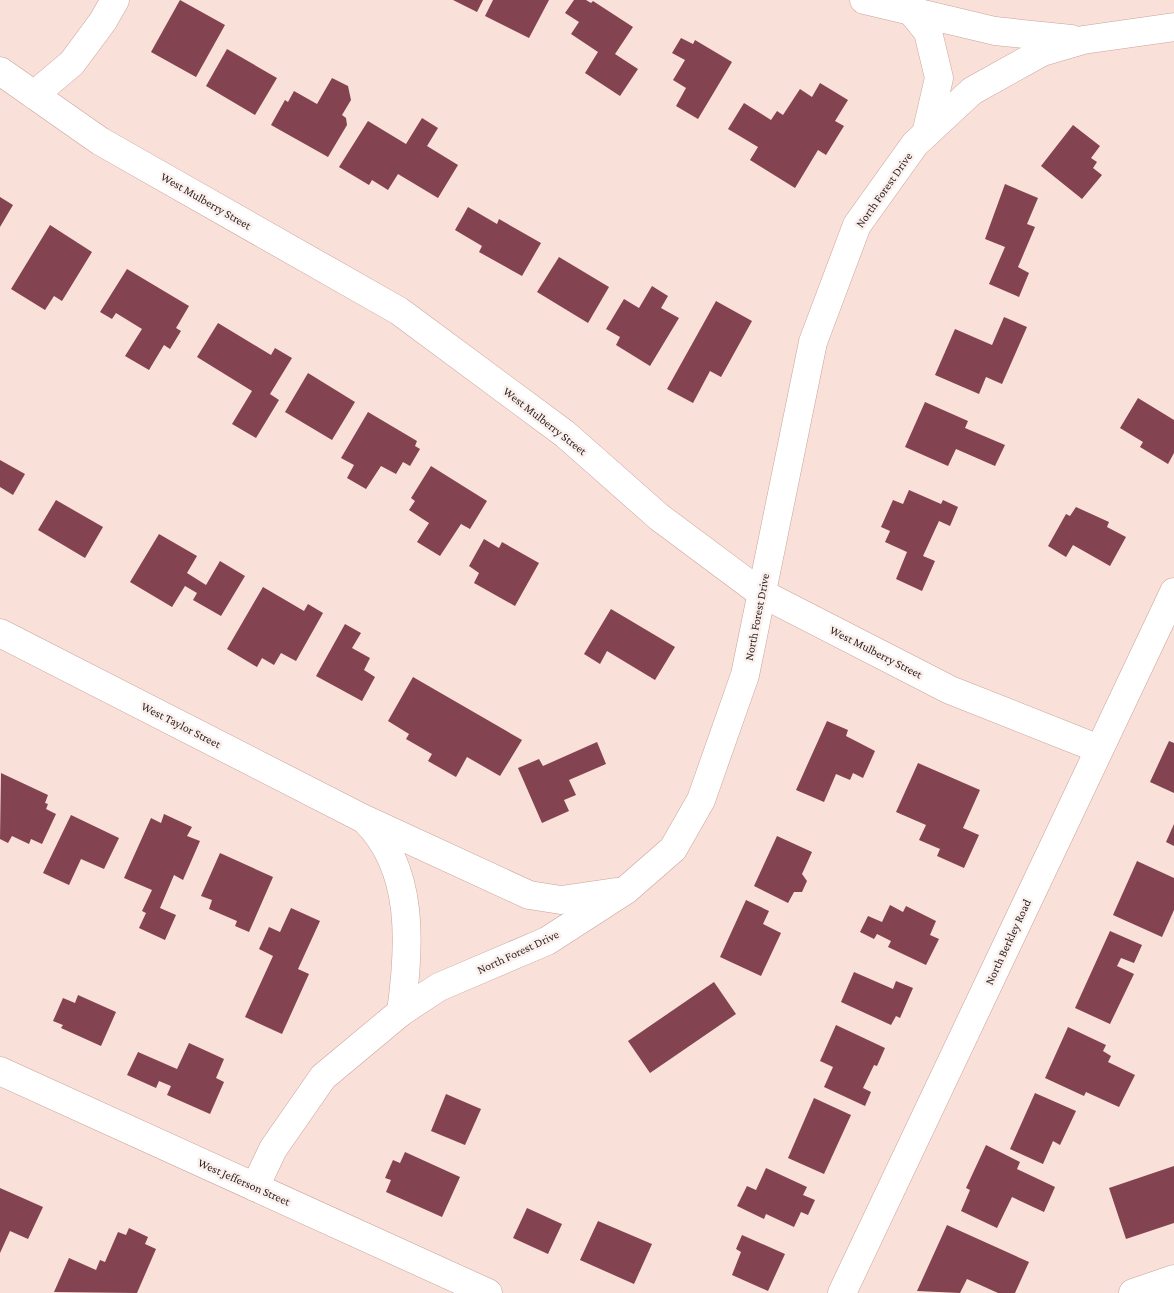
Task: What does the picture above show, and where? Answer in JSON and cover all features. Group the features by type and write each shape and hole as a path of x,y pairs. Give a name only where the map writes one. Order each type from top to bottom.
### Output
{"street":[{"path":"34,96 72,63 103,21 115,0"},
{"path":"864,0 995,31 1083,40"},
{"path":"910,11 928,32 938,78 926,134"},
{"name":"North Forest Drive","path":"255,1187 273,1149 323,1077 401,1012 439,987 547,941 626,890 673,849 702,800 745,675 813,342 857,225 915,144 972,91 1042,52 1083,40 1174,27"},
{"name":"West Mulberry Street","path":"0,71 100,141 399,312 565,434 659,517 761,593 950,690 1099,749"},
{"name":"North Berkley Road","path":"842,1293 1174,592"},
{"name":"West Taylor Street","path":"0,633 362,818 529,895 561,900 626,890"},
{"name":"West Taylor Street","path":"362,818 376,832 399,875 406,912 406,975 401,1012"},
{"name":"West Jefferson Street","path":"0,1071 488,1293"},
{"path":"1134,1293 1174,1279"}],"building":[{"path":"180,0 225,25 196,77 151,52"},
{"path":"453,0 483,0 477,12"},
{"path":"493,0 549,0 529,38 485,16"},
{"path":"574,0 586,0 591,3 593,1 633,27 615,54 638,69 620,96 585,73 598,52 571,34 579,22 565,13"},
{"path":"681,38 693,44 695,40 732,62 698,119 676,106 686,88 673,80 685,60 672,53"},
{"path":"227,49 277,78 255,115 206,86"},
{"path":"332,78 348,86 351,100 342,115 346,118 347,125 328,157 271,125 285,100 288,102 294,91 317,104"},
{"path":"820,83 848,100 835,121 844,126 826,155 818,150 795,188 750,160 758,147 728,129 744,103 771,120 777,111 783,115 800,89 812,97"},
{"path":"422,118 438,128 427,146 458,165 438,198 398,174 388,190 372,180 369,185 339,167 368,121 406,144"},
{"path":"1073,125 1100,146 1091,158 1097,162 1093,168 1102,175 1082,199 1041,166"},
{"path":"1005,184 1038,198 1027,224 1035,227 1018,267 1029,273 1019,297 989,284 1005,247 985,239"},
{"path":"0,197 13,205 0,227"},
{"path":"468,207 497,224 499,219 541,243 522,276 479,252 482,246 455,230"},
{"path":"50,225 92,252 62,301 54,296 45,310 11,289"},
{"path":"559,257 609,287 588,323 537,292"},
{"path":"127,269 189,306 176,328 181,331 170,349 164,345 149,370 125,356 142,329 116,313 112,319 100,312"},
{"path":"652,286 668,296 661,308 679,318 650,366 616,345 620,337 606,329 624,299 639,308"},
{"path":"716,301 752,321 721,377 710,371 693,403 667,389"},
{"path":"1004,317 1027,327 1002,384 986,377 979,394 935,375 955,329 992,345"},
{"path":"218,323 271,355 275,348 292,358 270,394 279,400 256,438 232,424 252,391 197,357"},
{"path":"308,373 355,402 332,440 285,412"},
{"path":"1138,398 1174,420 1174,453 1168,464 1140,447 1143,442 1120,428"},
{"path":"925,402 968,421 965,428 1005,445 995,466 956,449 948,466 905,447"},
{"path":"368,412 417,441 415,446 420,449 410,466 403,462 396,474 381,466 366,489 347,478 354,465 341,458"},
{"path":"0,460 25,474 13,495 0,487"},
{"path":"431,466 487,501 470,529 461,524 440,556 417,542 429,523 409,510 415,501 411,498"},
{"path":"909,490 941,504 943,500 958,507 950,526 939,521 923,556 935,561 922,591 896,579 907,552 885,542 890,531 881,527 893,500 903,504"},
{"path":"56,500 103,527 85,558 38,530"},
{"path":"1076,507 1109,522 1107,527 1126,537 1110,566 1073,545 1066,557 1048,546 1066,514 1070,516"},
{"path":"159,534 197,556 187,573 206,585 220,561 245,576 221,616 193,600 197,593 185,586 172,607 130,582"},
{"path":"484,539 499,548 502,542 539,563 515,606 474,583 479,573 469,566"},
{"path":"263,587 304,611 308,604 323,613 296,661 281,653 274,665 262,658 257,667 227,649"},
{"path":"611,609 675,647 655,680 607,651 600,664 584,654"},
{"path":"345,624 361,633 352,648 370,658 364,670 375,677 362,701 316,676"},
{"path":"413,677 522,740 500,776 467,757 456,777 428,761 432,754 406,739 409,734 388,721"},
{"path":"827,721 848,730 846,736 875,751 863,778 853,773 850,780 836,774 824,802 796,790"},
{"path":"1169,741 1174,743 1174,793 1150,782"},
{"path":"597,742 606,764 569,780 576,795 564,800 569,811 542,823 518,768 539,759 543,766"},
{"path":"918,763 980,790 963,828 979,835 964,868 937,856 940,849 919,840 926,825 896,812"},
{"path":"1,773 48,795 45,803 48,804 46,809 56,814 42,844 31,839 29,844 12,836 8,843 0,839"},
{"path":"164,814 192,827 187,836 200,841 183,880 174,875 160,908 176,915 165,940 139,928 146,913 142,911 152,890 124,878 151,818 161,823"},
{"path":"71,815 119,838 104,869 81,859 69,885 43,873"},
{"path":"1174,824 1174,846 1166,842"},
{"path":"777,836 812,852 802,874 807,881 802,892 794,892 788,903 754,886"},
{"path":"220,853 273,877 249,932 235,926 237,921 209,909 212,900 201,896"},
{"path":"1137,861 1174,878 1174,910 1162,937 1113,915"},
{"path":"746,900 769,911 763,924 781,933 761,976 720,957"},
{"path":"890,905 903,912 906,906 936,921 930,935 939,939 926,965 888,947 891,941 877,934 874,939 860,932 868,916 882,922"},
{"path":"291,908 320,921 298,969 309,974 282,1034 245,1017 273,956 259,949 269,927 280,932"},
{"path":"1110,931 1142,945 1134,963 1121,958 1117,966 1134,974 1110,1024 1075,1008"},
{"path":"854,972 893,989 896,981 913,988 900,1018 896,1016 891,1025 841,1002"},
{"path":"714,982 736,1014 650,1073 628,1041"},
{"path":"78,995 116,1012 101,1046 61,1028 63,1025 53,1021 63,998 75,1003"},
{"path":"836,1025 885,1048 877,1066 874,1065 863,1088 871,1092 865,1106 824,1087 833,1067 820,1061"},
{"path":"1068,1027 1106,1045 1103,1051 1111,1056 1108,1062 1135,1075 1119,1107 1086,1092 1084,1096 1045,1078"},
{"path":"189,1043 224,1059 216,1078 224,1082 210,1114 167,1095 171,1086 159,1081 156,1088 127,1075 138,1052 177,1069"},
{"path":"1035,1093 1076,1111 1060,1145 1053,1141 1043,1164 1010,1149"},
{"path":"446,1094 481,1109 465,1145 431,1131"},
{"path":"814,1098 851,1115 824,1174 788,1158"},
{"path":"986,1145 1020,1162 1017,1169 1055,1187 1044,1212 1012,1197 997,1228 961,1211 970,1190 966,1188"},
{"path":"405,1152 460,1177 442,1217 386,1192 391,1180 385,1178 393,1160 400,1163"},
{"path":"1174,1166 1174,1223 1126,1239 1109,1188"},
{"path":"766,1168 807,1187 803,1195 815,1200 808,1215 801,1212 794,1227 766,1214 764,1219 737,1206 747,1186 756,1190"},
{"path":"0,1188 43,1207 28,1239 10,1231 0,1253"},
{"path":"527,1208 562,1224 548,1254 513,1238"},
{"path":"598,1221 652,1244 634,1284 580,1260"},
{"path":"947,1225 1029,1262 1015,1293 998,1293 967,1279 960,1293 917,1291"},
{"path":"129,1228 148,1237 145,1244 156,1249 137,1293 54,1292 69,1258 96,1270 100,1260 105,1262 118,1232 126,1235"},
{"path":"742,1235 785,1254 768,1291 732,1275 741,1252 736,1249"}]}
